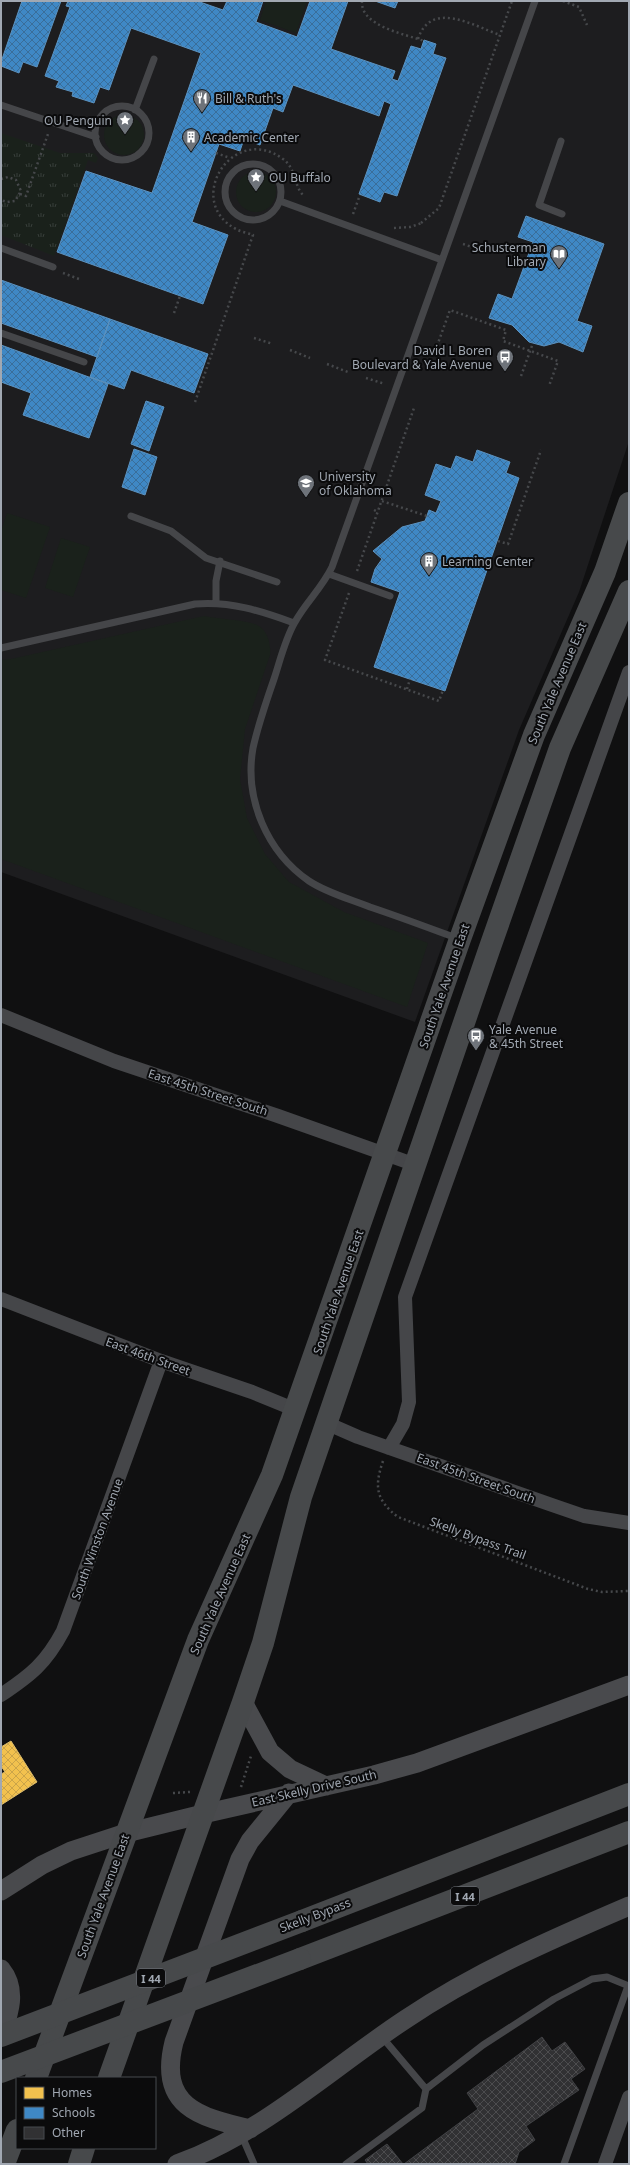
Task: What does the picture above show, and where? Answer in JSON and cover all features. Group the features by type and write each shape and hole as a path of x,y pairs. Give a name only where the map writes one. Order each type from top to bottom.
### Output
{"main road":[{"name":"South Yale Avenue East","path":"36,2077 196,1646 210,1612 259,1507 296,1410 460,939 534,735 605,572 629,503"},
{"path":"109,2077 263,1643 301,1497 489,950 560,748 629,590"},
{"path":"460,939 489,950"},
{"path":"296,1410 326,1423"},
{"name":"East Skelly Drive South","path":"1,1891 42,1865 71,1851 126,1833 290,1793 326,1786 416,1763 629,1685"},
{"path":"243,1702 270,1752 290,1769 326,1786"},
{"path":"245,2132 215,2121 188,2107 177,2095 171,2080 169,2062 174,2042 240,1859 250,1841 290,1793"},
{"name":"Skelly Bypass","path":"1,2036 629,1794"},
{"name":"I 44","path":"1,2072 629,1832"},
{"path":"177,2164 196,2157 245,2132 288,2105 381,2036 451,1990 494,1966 629,1906"},
{"path":"1,1969 10,1986 11,1999 10,2011 1,2036"},
{"path":"4,2164 16,2133"},
{"path":"79,2164 84,2149"}],"street":[{"path":"389,1448 403,1424 409,1402 405,1297 629,672"},
{"name":"East 45th Street South","path":"1,1015 114,1061 278,1116 416,1165"},
{"name":"East 46th Street","path":"1,1299 161,1361 252,1392 296,1410"},
{"name":"South Winston Avenue","path":"1,1695 37,1669 51,1653 63,1631 161,1361"},
{"name":"East 45th Street South","path":"326,1423 389,1448 584,1516 629,1523"},
{"path":"605,2164 626,2112 629,2097"}],"lane":[{"path":"460,939 338,895 310,881 291,866 274,845 261,824 252,778 253,750 260,719 294,623 307,602 324,583 329,574 535,1"},
{"path":"136,110 154,59"},
{"path":"1,105 96,137"},
{"path":"123,106 136,110 145,120 148,133 145,146 136,155 124,160 111,157 100,148 96,137 95,130 98,120 107,110 123,106"},
{"path":"561,141 539,205 562,214"},
{"path":"255,164 265,167 274,173 279,182 281,192 280,201 268,216 262,219 248,219 233,211 225,196 226,185 230,176 244,165 255,164"},
{"path":"280,201 442,260"},
{"path":"1,248 52,267"},
{"path":"1,332 84,362"},
{"path":"131,516 171,531 206,558 220,561 277,582"},
{"path":"216,602 216,581 220,561"},
{"path":"329,574 390,596"},
{"path":"1,648 195,604 216,602 249,608 294,623"},
{"path":"346,2164 422,2108 426,2089 490,2041 554,1999 592,1979 607,1977 628,1986 564,2164"},
{"path":"381,2036 426,2089"},
{"path":"245,2132 254,2164"}],"path":[{"path":"362,1 363,12 372,22 424,41"},
{"path":"389,227 410,227 422,223 438,208 512,1"},
{"path":"563,1 579,7 587,25"},
{"path":"418,38 426,23 437,17 448,16 500,35"},
{"path":"20,194 26,196 52,122"},
{"path":"195,402 253,236 236,229 226,222 219,213 214,201 213,189 216,177 221,167 230,158 242,151 257,149 271,152 284,159 293,171 301,193 305,198"},
{"path":"216,153 230,158"},
{"path":"1,179 8,177 16,180 20,186 20,194 18,198 11,202 1,200"},
{"path":"354,214 360,195"},
{"path":"347,212 361,217"},
{"path":"464,244 472,247"},
{"path":"174,314 180,296"},
{"path":"437,346 450,310 506,330 503,341 558,361 549,386"},
{"path":"254,338 273,344"},
{"path":"521,376 533,343"},
{"path":"290,350 310,358"},
{"path":"327,364 348,372"},
{"path":"366,378 387,385"},
{"path":"414,408 325,660 439,701 442,690"},
{"path":"498,541 508,544 542,450"},
{"path":"382,501 426,516"},
{"path":"374,510 378,512"},
{"path":"407,689 410,679"},
{"name":"Skelly Bypass Trail","path":"389,1448 379,1476 378,1492 387,1508 398,1517 588,1589 602,1592 629,1591"},
{"path":"241,1789 251,1756"},
{"path":"173,1793 192,1791"}],"shaded area":[{"name":"University of Oklahoma","path":"1,1 629,1 629,441 579,592 519,730 415,1022 1,872"}],"green space":[{"path":"266,1 307,1 296,33 260,20"},
{"path":"128,115 135,118 141,124 144,135 143,143 135,152 128,155 120,155 113,152 105,143 104,131 107,124 116,116"},
{"path":"1,133 60,153 94,153 98,158 96,163 88,160 54,256 1,235"},
{"path":"256,172 264,174 270,178 274,184 276,192 274,200 270,206 264,210 256,212 248,210 242,206 238,200 236,192 238,184 242,178 248,174"},
{"path":"9,179 16,182 19,189 16,196 9,199 2,196 -1,189 2,182"},
{"path":"7,513 50,527 26,598 1,590 1,531"},
{"path":"61,538 90,547 73,597 45,588"},
{"path":"204,616 252,623 261,627 268,638 270,655 245,729 240,779 247,818 265,854 289,882 344,912 428,943 407,1007 1,859 1,660"}],"building: Homes":[{"path":"11,1741 37,1782 1,1805 1,1774 5,1772 1,1766 1,1747"}],"building: Schools":[{"path":"22,1 61,1 37,67 23,62 19,73 1,66 1,62"},
{"name":"Academic Center","path":"68,1 197,1 223,10 227,1 263,1 256,22 297,37 310,1 348,1 331,49 395,71 392,79 398,81 411,46 421,49 424,40 436,44 433,54 446,58 397,196 384,192 380,202 359,194 391,104 384,101 379,116 293,85 283,112 273,108 260,145 244,139 240,151 219,144 192,222 228,235 203,304 57,252 86,171 152,193 201,53 131,28 109,90 100,87 94,103 72,96 73,92 56,87 59,81 45,76 70,7 66,6"},
{"path":"375,1 398,1 395,8"},
{"name":"Schusterman Library","path":"526,216 604,244 577,321 592,326 583,352 559,342 544,346 529,342 512,325 489,318 498,294 512,299 533,242 518,237"},
{"path":"1,280 110,319 97,357 1,323"},
{"path":"110,319 208,354 194,393 131,370 124,389 90,377"},
{"path":"1,345 108,384 89,438 23,415 31,393 1,382"},
{"path":"146,401 164,407 149,451 131,444"},
{"path":"134,449 157,457 145,495 122,487"},
{"name":"Learning Center","path":"477,450 510,462 506,473 519,478 445,691 374,667 400,592 371,582 375,569 382,559 373,551 402,527 425,521 429,510 436,513 441,501 425,495 436,464 451,469 456,456 473,462"}],"building: Other":[{"path":"542,2037 552,2051 565,2042 585,2069 571,2079 579,2090 526,2126 535,2140 519,2152 515,2164 404,2164 478,2109 467,2093"},
{"path":"387,2144 403,2164 368,2164 365,2160"}],"place":[{"name":"Bill & Ruth's","path":"202,113"},
{"name":"OU Penguin","path":"125,135"},
{"name":"Academic Center","path":"191,152"},
{"name":"OU Buffalo","path":"256,192"},
{"name":"Schusterman Library","path":"559,269"},
{"name":"David L Boren Boulevard & Yale Avenue","path":"505,372"},
{"name":"University of Oklahoma","path":"306,498"},
{"name":"Learning Center","path":"429,576"},
{"name":"Yale Avenue & 45th Street","path":"476,1051"}]}
